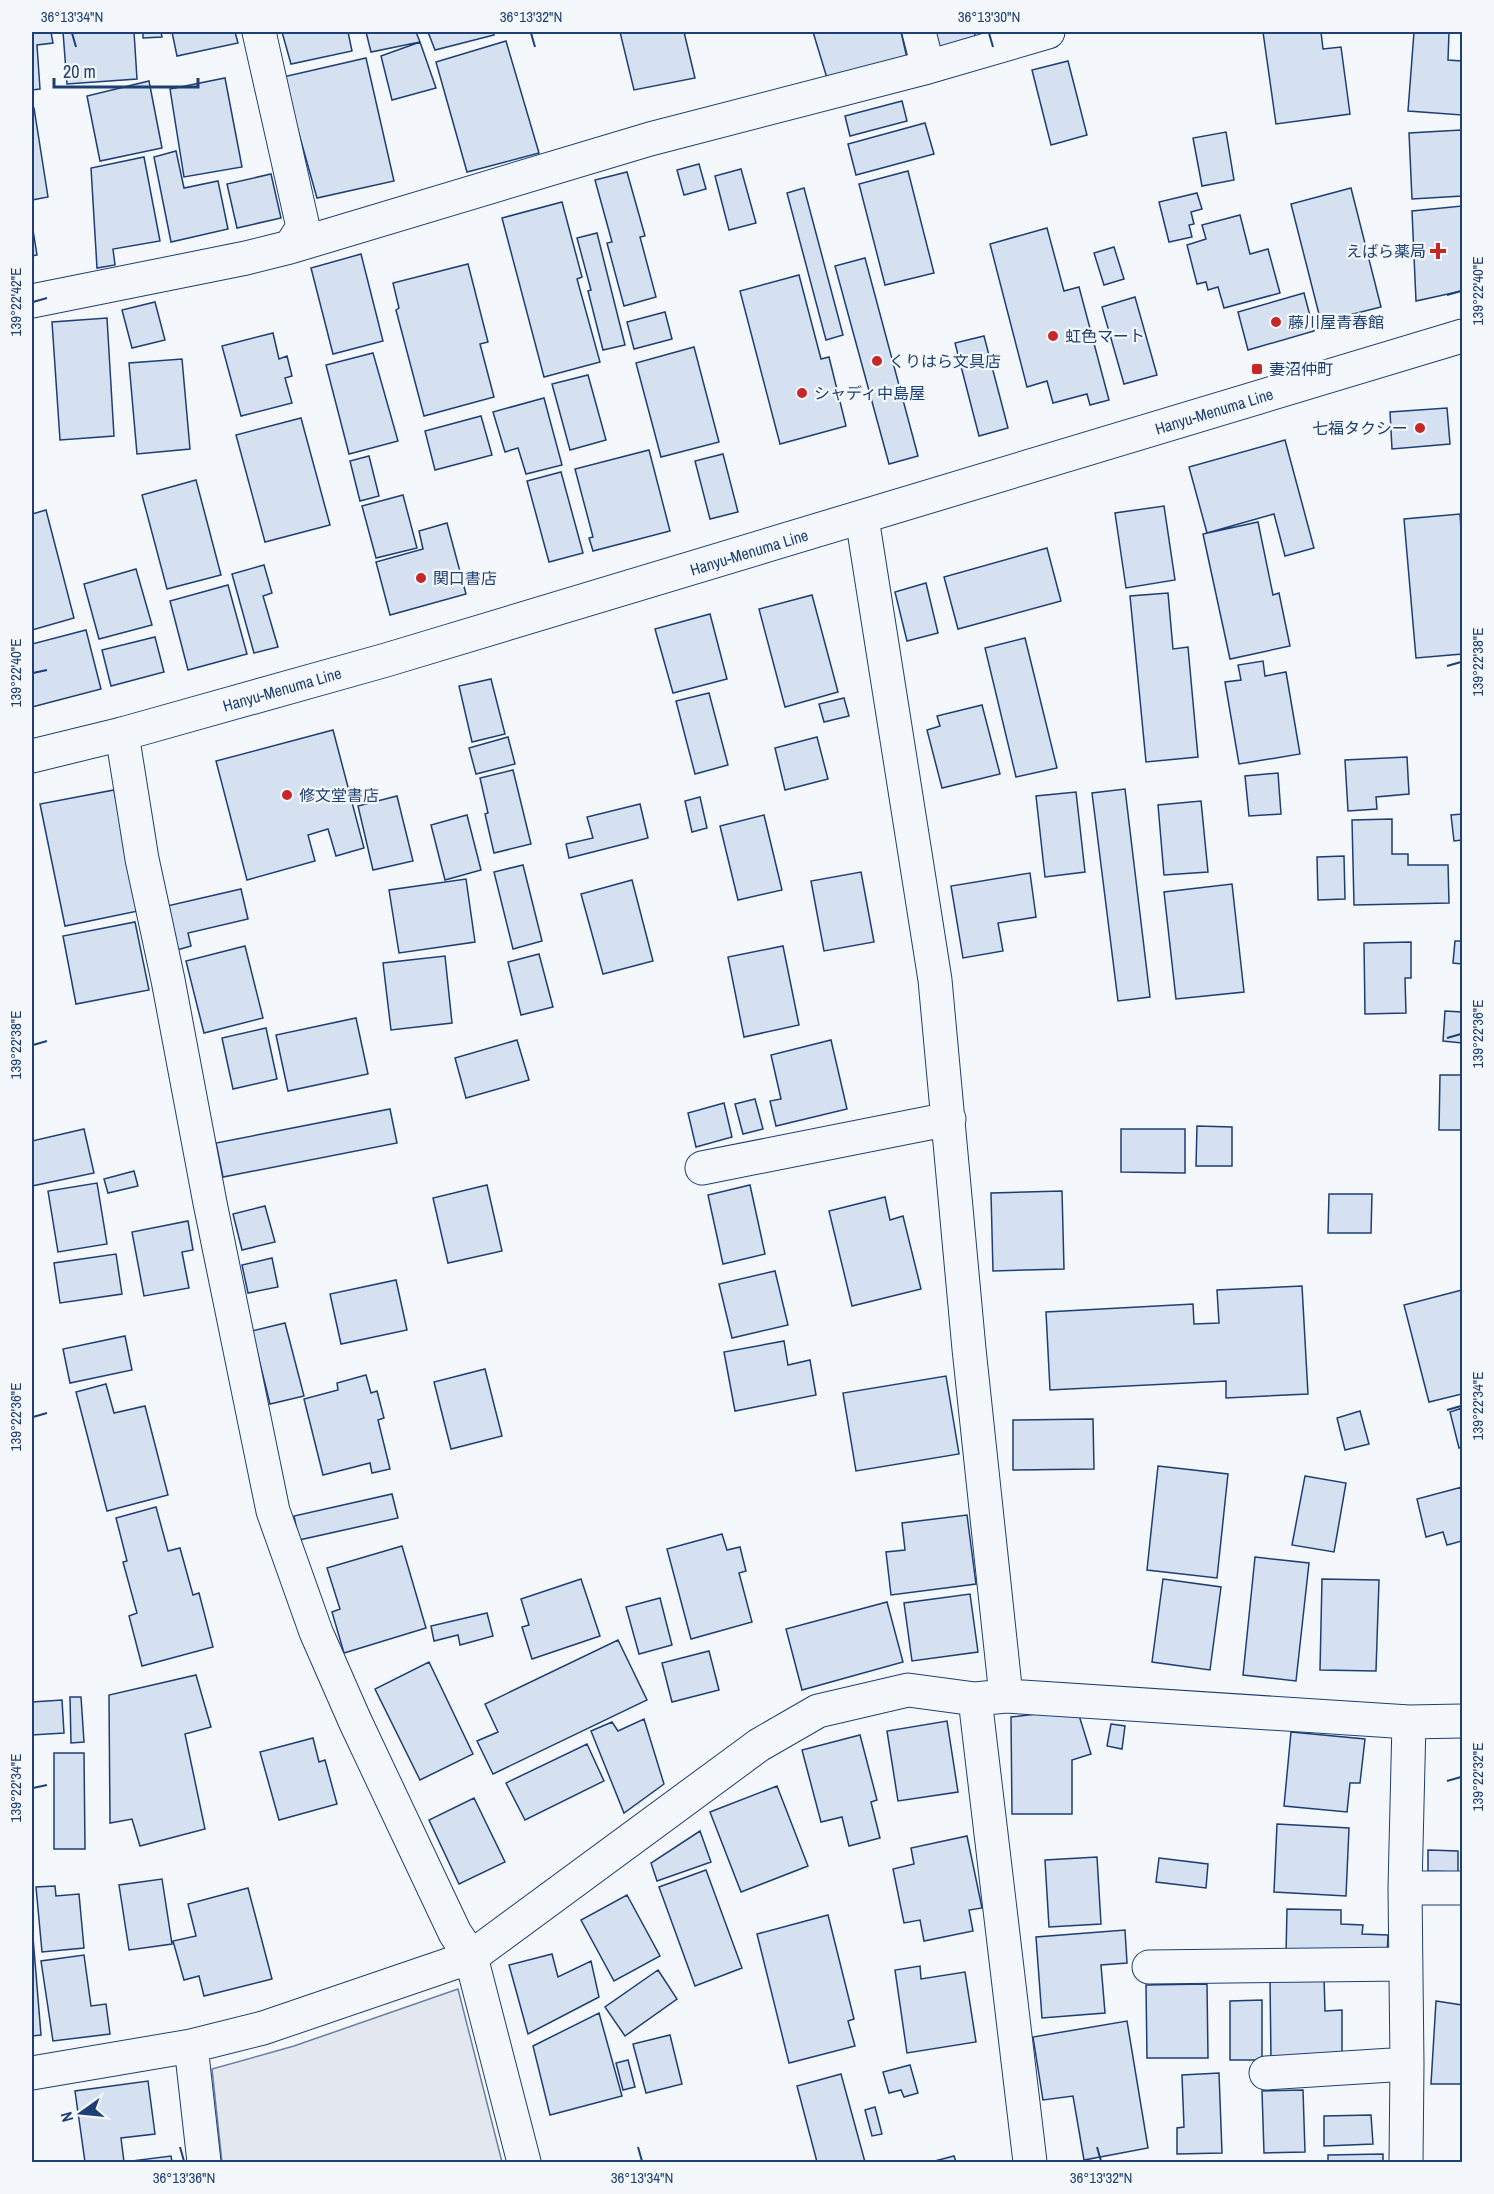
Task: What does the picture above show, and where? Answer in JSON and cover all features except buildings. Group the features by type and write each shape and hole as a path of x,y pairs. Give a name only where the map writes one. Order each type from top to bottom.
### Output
{"street":[{"path":"259,32 303,227 290,247"},
{"path":"919,32 928,67"},
{"path":"32,301 290,247 650,140 928,67 1048,32"},
{"name":"Hanyu-Menuma Line","path":"32,756 122,734 386,660 1462,336"},
{"path":"862,518 935,980 969,1349 991,1698 1030,2163"},
{"path":"122,734 142,859 273,1511 316,1632 346,1702 455,1933 471,1957 524,2163"},
{"path":"702,1168 949,1119"},
{"path":"32,2073 191,2046 263,2028 471,1957 759,1744 818,1711 908,1690 991,1698 1409,1722 1462,1721"},
{"path":"1406,2163 1405,1888 1409,1722"},
{"path":"1405,1888 1462,1888"},
{"path":"1149,1967 1406,1964"},
{"path":"191,2046 204,2163"},
{"path":"1266,2073 1407,2064"}],"shaded area":[{"path":"458,1989 502,2162 222,2162 212,2069 294,2046"}],"place":[{"name":"えばら薬局","path":"1438,251"},
{"name":"藤川屋青春館","path":"1276,322"},
{"name":"虹色マート","path":"1053,336"},
{"name":"くりはら文具店","path":"877,361"},
{"name":"妻沼仲町","path":"1257,369"},
{"name":"シャディ中島屋","path":"802,393"},
{"name":"七福タクシー","path":"1420,428"},
{"name":"関口書店","path":"421,578"},
{"name":"修文堂書店","path":"287,795"}]}
